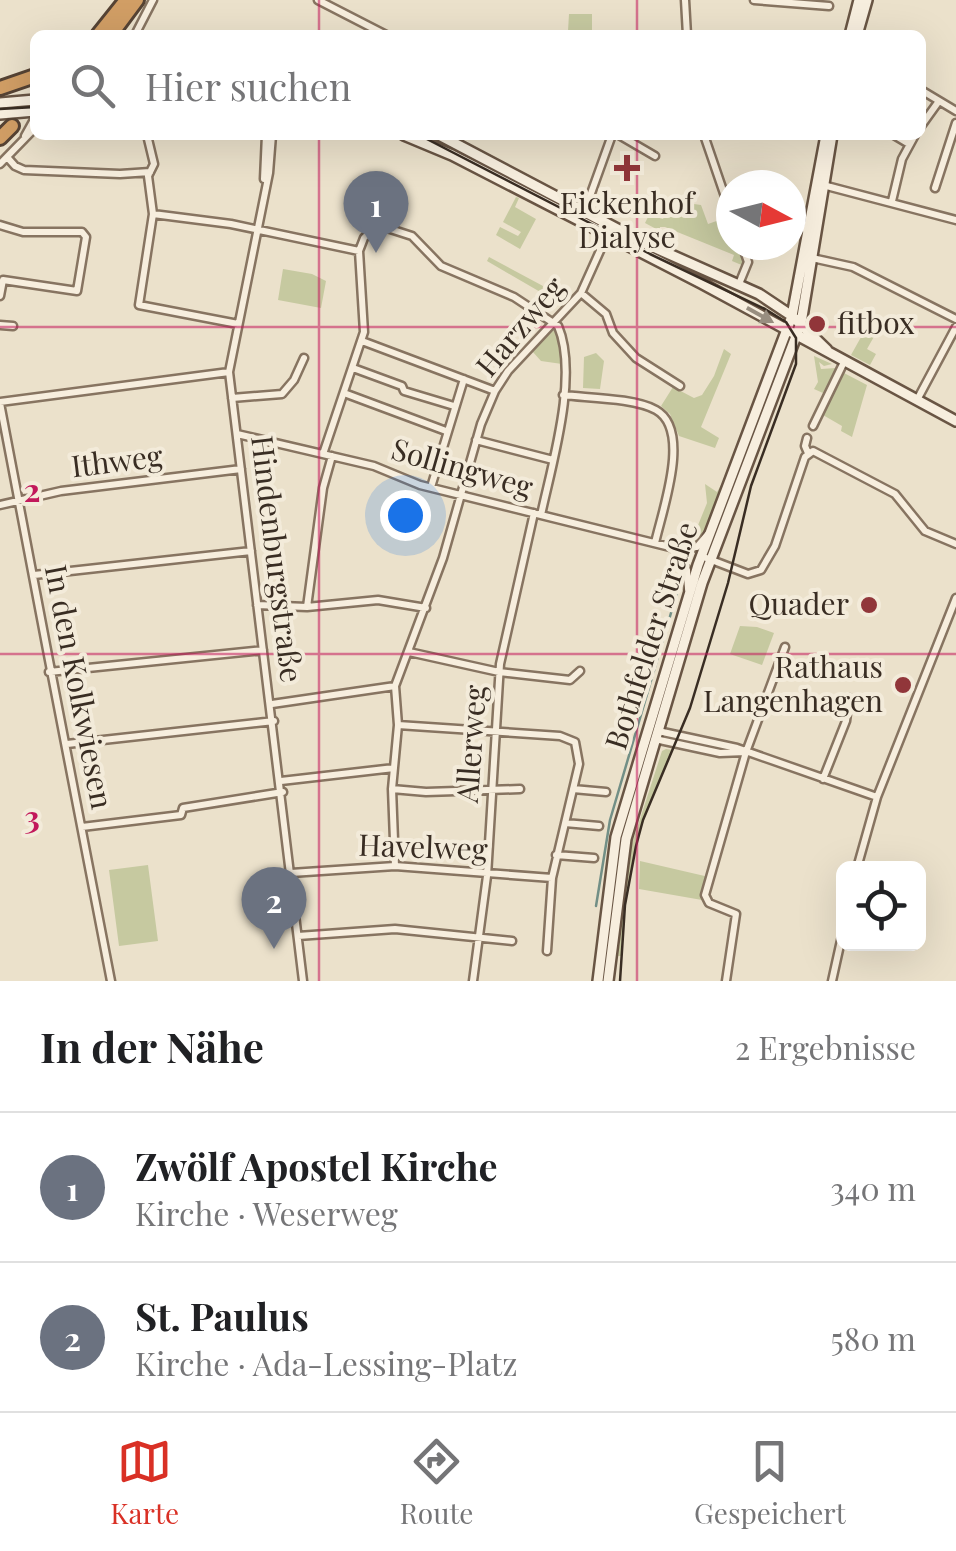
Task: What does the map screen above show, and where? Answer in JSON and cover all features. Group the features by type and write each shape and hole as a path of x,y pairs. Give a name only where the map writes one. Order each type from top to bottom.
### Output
{"highway":[{"path":"104,30 126,0"},
{"path":"105,30 137,0"},
{"path":"0,79 28,84"},
{"path":"0,88 28,84"},
{"path":"0,100 28,84"}],"main road":[{"path":"854,30 859,0"},
{"path":"855,30 867,0"},
{"path":"0,100 30,100"},
{"path":"0,114 8,127"},
{"path":"416,140 452,155 956,421"},
{"path":"448,140 656,249 739,284 796,319 832,356"},
{"path":"806,204 827,140"},
{"path":"796,319 812,258 828,140"},
{"path":"796,319 798,260"},
{"name":"Bothfelder Straße","path":"598,981 612,854 706,558 796,319"},
{"name":"Bothfelder Straße","path":"608,981 626,839 688,595 706,558 709,533 792,333"}],"street":[{"path":"138,30 154,0"},
{"path":"318,0 376,30"},
{"path":"685,0 686,30"},
{"path":"754,0 828,6"},
{"path":"926,93 956,112"},
{"path":"926,119 939,101"},
{"path":"8,127 27,123 26,134"},
{"path":"935,188 956,123"},
{"path":"19,146 30,126"},
{"path":"0,164 30,134"},
{"path":"149,140 154,164 150,172 153,214 139,306 238,324"},
{"name":"Hindenburgstraße","path":"269,140 264,190 229,372 304,981"},
{"path":"585,210 613,140"},
{"path":"625,140 655,156"},
{"path":"706,140 716,170"},
{"path":"902,140 909,144"},
{"path":"892,201 899,166 912,140"},
{"path":"7,157 24,170 150,172"},
{"path":"374,228 374,207 382,183"},
{"path":"823,185 956,220"},
{"path":"153,214 257,229 359,250"},
{"path":"0,225 22,232 82,232 86,237 76,291 3,280 0,296"},
{"name":"Harzweg","path":"394,866 392,789 398,725 395,686 426,608 476,440 495,391 518,360 581,293 612,225"},
{"path":"307,607 328,455 365,323 359,250 364,238 374,228 384,226 412,236 441,266 514,297 553,322"},
{"path":"812,258 853,267 956,319"},
{"path":"739,284 747,260"},
{"path":"581,293 606,314 613,333 636,358 680,386"},
{"name":"Allerweg","path":"473,981 487,873 500,672 553,460 563,395 561,332 553,322"},
{"path":"0,326 13,326"},
{"path":"917,400 956,327"},
{"path":"362,341 495,391"},
{"path":"232,398 282,394 304,358"},
{"path":"813,426 844,362"},
{"path":"353,368 454,406"},
{"path":"0,402 229,372"},
{"path":"430,487 464,379"},
{"path":"344,393 446,432"},
{"path":"563,395 646,406 669,422 674,453 655,543"},
{"name":"In den Kolkwiesen","path":"0,402 111,981"},
{"name":"Sollingweg","path":"237,434 374,466 430,487 674,548"},
{"path":"706,558 748,574 762,570 808,453 807,438"},
{"path":"476,440 553,460"},
{"path":"808,453 816,452 895,494 926,532 956,544"},
{"name":"Ithweg","path":"0,504 242,468"},
{"path":"688,595 687,570 674,548 697,546 709,533"},
{"path":"34,575 250,551"},
{"path":"859,861 877,798 956,598"},
{"path":"257,605 307,607 378,600 426,608"},
{"path":"726,981 736,914 708,903 705,896 746,752 785,647"},
{"path":"50,672 264,650"},
{"path":"409,652 500,672 570,680 580,671"},
{"path":"272,704 395,686"},
{"path":"822,778 846,720 849,698"},
{"path":"66,744 274,721"},
{"path":"398,725 560,736 574,742 579,756 552,878 547,950"},
{"path":"653,733 746,752 877,798"},
{"path":"653,733 699,749 746,752"},
{"path":"695,740 699,749"},
{"path":"281,781 394,768"},
{"path":"392,789 520,790"},
{"path":"572,790 606,792"},
{"path":"82,827 181,815 183,808 282,792"},
{"path":"564,823 598,826"},
{"path":"556,855 594,858"},
{"name":"Havelweg","path":"291,873 394,866 552,878"},
{"path":"298,936 394,929 512,940"},
{"path":"832,981 839,951"}],"green space":[{"path":"569,14 592,14 592,30 568,30"},
{"path":"516,197 519,198 515,207 536,219 520,249 496,235 500,227 518,236 521,232 503,222"},
{"path":"673,201 701,205 708,224 716,221 716,248 645,223 649,215 663,219"},
{"path":"489,257 543,286 542,293 487,261"},
{"path":"283,269 326,281 321,308 278,300"},
{"path":"870,321 880,326 867,349 876,354 870,365 851,355"},
{"path":"555,329 562,364 541,361 532,351"},
{"path":"724,349 731,354 701,427 719,438 715,448 679,436 670,414 661,406 673,387 694,398 702,395"},
{"path":"596,353 604,361 600,389 583,388 584,357"},
{"path":"814,356 832,364 824,366 819,362 821,369 836,368 823,393 814,389 818,382"},
{"path":"844,373 867,385 852,437 823,415"},
{"path":"729,471 701,539 690,545 707,503 705,484 717,492"},
{"path":"740,626 774,633 762,665 730,654"},
{"path":"673,750 642,825 618,956 631,847 662,751"},
{"path":"640,861 709,877 702,900 639,889"},
{"path":"148,865 158,941 119,946 109,870"}],"waterway":[{"path":"596,906 610,820 681,579"}],"tram line":[{"path":"0,109 30,107"},
{"path":"429,140 765,309 786,322 796,338 796,364 751,486 728,583 690,708 643,820 625,905 620,981"}],"place":[{"name":"Eickenhof Dialyse","path":"627,168"},
{"name":"Zwölf Apostel Kirche","path":"376,253"},
{"name":"fitbox","path":"817,324"},
{"name":"Quader","path":"869,605"},
{"name":"Rathaus Langenhagen","path":"903,685"},
{"name":"St. Paulus","path":"274,949"}]}
